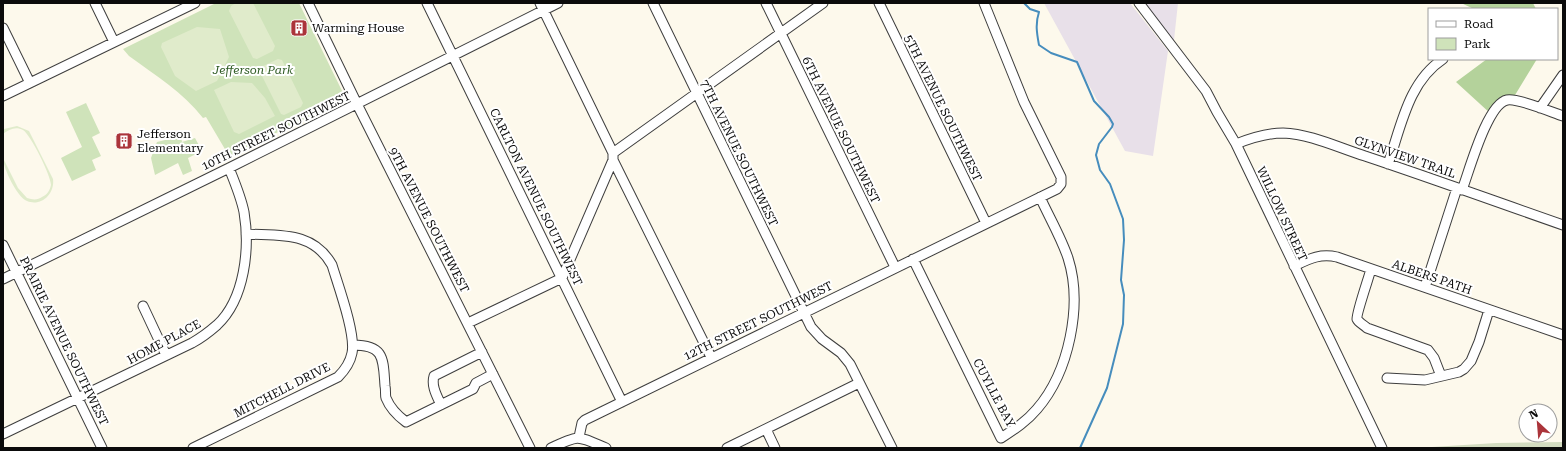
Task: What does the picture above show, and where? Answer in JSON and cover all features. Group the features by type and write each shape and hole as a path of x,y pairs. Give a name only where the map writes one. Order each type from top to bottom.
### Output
{"street":[{"path":"95,3 114,42"},
{"path":"3,96 194,3"},
{"name":"9TH AVENUE SOUTHWEST","path":"308,3 357,104 530,448"},
{"name":"CARLTON AVENUE SOUTHWEST","path":"427,3 622,402"},
{"name":"10TH STREET SOUTHWEST","path":"3,279 454,56 542,7 558,3"},
{"name":"7TH AVENUE SOUTHWEST","path":"653,3 810,327 841,353 850,364 892,448"},
{"name":"6TH AVENUE SOUTHWEST","path":"766,3 895,267"},
{"path":"468,323 562,278 613,156 697,93 823,3"},
{"name":"5TH AVENUE SOUTHWEST","path":"879,3 986,223"},
{"path":"984,3 1024,102 1061,177 1061,184 1057,189 986,223"},
{"name":"WILLOW STREET","path":"1139,3 1206,91 1236,144 1382,448"},
{"path":"542,7 711,357"},
{"path":"3,28 30,83"},
{"path":"1388,164 1413,92 1428,71 1442,60"},
{"path":"1540,108 1563,75"},
{"path":"1425,287 1460,189 1485,125 1491,114 1507,100 1540,108 1563,116"},
{"name":"GLYNVIEW TRAIL","path":"1236,144 1266,134 1283,133 1299,135 1388,164 1563,225"},
{"name":"HOME PLACE","path":"3,434 206,335 218,324 236,299 244,268 246,234 244,213 229,168"},
{"name":"CUYLLE BAY","path":"913,259 1002,438 1028,419 1056,380 1072,329 1074,294 1068,259 1040,197"},
{"name":"12TH STREET SOUTHWEST","path":"579,437 582,423 585,420 986,223"},
{"name":"MITCHELL DRIVE","path":"193,448 338,377 345,370 350,361 353,345 352,333 332,265 328,257 321,249 305,239 246,234"},
{"name":"PRAIRIE AVENUE SOUTHWEST","path":"3,245 102,448"},
{"name":"ALBERS PATH","path":"1294,266 1314,256 1322,255 1337,257 1563,336"},
{"path":"1371,269 1358,310 1357,318 1359,322 1373,330 1428,350 1434,358 1441,376"},
{"path":"143,306 166,355"},
{"path":"1387,378 1425,380 1459,372 1464,369 1470,362 1479,342 1489,310"},
{"path":"353,345 371,346 378,352 384,363 386,398 395,413 406,422 473,390 476,383 493,374"},
{"path":"441,405 436,393 433,380 434,376 482,352"},
{"path":"728,448 860,383"},
{"path":"766,429 775,448"},
{"path":"551,448 579,437 606,448"}],"shaded area":[{"path":"1044,3 1130,3 1168,51 1153,156 1125,151"},
{"path":"1144,3 1178,3 1174,40"}],"green space":[{"name":"Jefferson Park","path":"216,3 299,3 346,99 229,156 206,117 203,118 178,92 129,56 123,49"},
{"path":"236,3 253,3 275,46 273,51 257,59 253,58 229,11 231,6"},
{"path":"1461,3 1533,3 1536,8 1472,8"},
{"path":"197,27 220,29 229,57 217,81 196,91 175,76 161,47 162,43"},
{"path":"278,59 282,60 303,103 301,107 284,115 281,114 260,72 261,67"},
{"path":"1486,60 1536,60 1512,100 1491,114 1456,82"},
{"path":"231,82 252,83 265,98 275,116 239,134 234,132 214,90"},
{"path":"86,103 100,133 92,137 101,156 92,160 96,170 72,181 61,158 82,147 66,112"},
{"path":"17,126 29,131 53,179 50,194 38,202 27,201 19,194 11,182 5,168 3,158 18,188 27,198 39,199 50,189 51,185 48,173 31,139 26,133 23,130 15,128 10,129 3,134 4,129"},
{"path":"181,136 182,142 195,138 202,151 188,158 192,171 183,175 178,163 155,175 151,158 157,142"},
{"path":"1563,442 1563,448 1416,448 1496,443"}],"waterway":[{"path":"1024,3 1030,9 1039,12 1037,25 1039,45 1051,53 1077,62 1094,101 1109,117 1113,124 1099,144 1096,155 1100,170 1110,184 1123,219 1124,240 1121,280 1124,295 1123,324 1107,388 1080,448"}],"place":[{"name":"Warming House","path":"299,28"},
{"name":"Jefferson Elementary","path":"124,141"}]}
